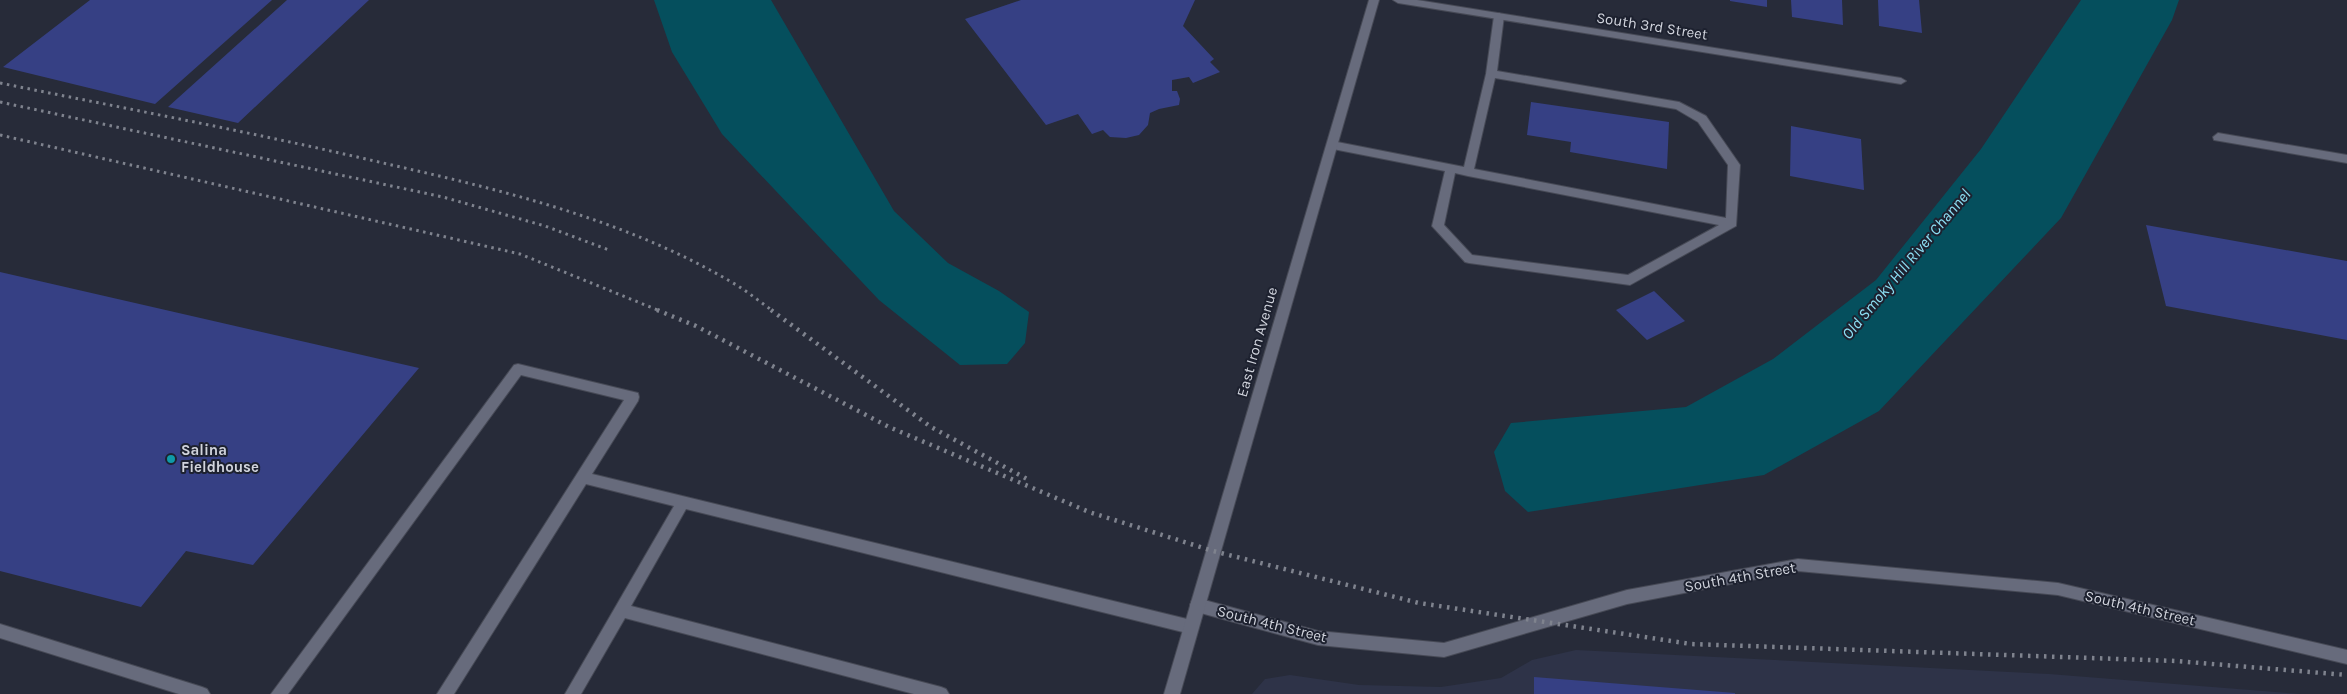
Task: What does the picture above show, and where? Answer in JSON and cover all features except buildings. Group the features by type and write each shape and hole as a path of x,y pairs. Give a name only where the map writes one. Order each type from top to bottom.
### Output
{"street":[{"name":"East Iron Avenue","path":"1172,694 1374,0"},
{"name":"South 3rd Street","path":"1398,0 1902,81"},
{"path":"1468,172 1491,74 1499,16"},
{"path":"1491,74 1679,106 1702,119 1734,165 1732,223"},
{"path":"2218,137 2347,159"},
{"path":"1332,145 1732,223"},
{"path":"1451,168 1438,226 1469,258 1630,280 1732,223"},
{"path":"279,694 518,369 633,397 445,694"},
{"path":"582,477 1191,627"},
{"path":"573,694 683,502"},
{"name":"South 4th Street","path":"1197,605 1318,638 1444,650 1626,597 1798,566 2058,589 2347,657"},
{"path":"622,610 941,694"},
{"path":"0,631 202,694"}],"shaded area":[{"path":"1576,650 2049,674 2300,694 1252,694 1265,679 1290,675 1359,685 1441,687 1501,678 1532,660"}],"water":[{"path":"654,0 771,0 894,211 948,263 999,291 1029,312 1025,343 1007,364 960,365 879,300 722,134 672,52"},
{"name":"Old Smoky Hill River Channel","path":"2081,0 2179,0 2172,20 2061,218 1879,411 1764,475 1528,512 1505,491 1494,452 1511,423 1686,407 1773,359 1876,280 1981,149"}],"railway":[{"path":"0,83 288,142 428,173 518,196 607,224 650,241 733,283 773,311"},
{"path":"0,102 443,197 545,226 609,250"},
{"path":"0,135 520,254 660,311"},
{"path":"657,310 696,326 889,427 1089,512 1213,551 1419,603 1691,644 2176,661 2347,675"},
{"path":"771,310 931,427 1027,479"}],"place":[{"name":"Salina Fieldhouse","path":"171,459"}]}
